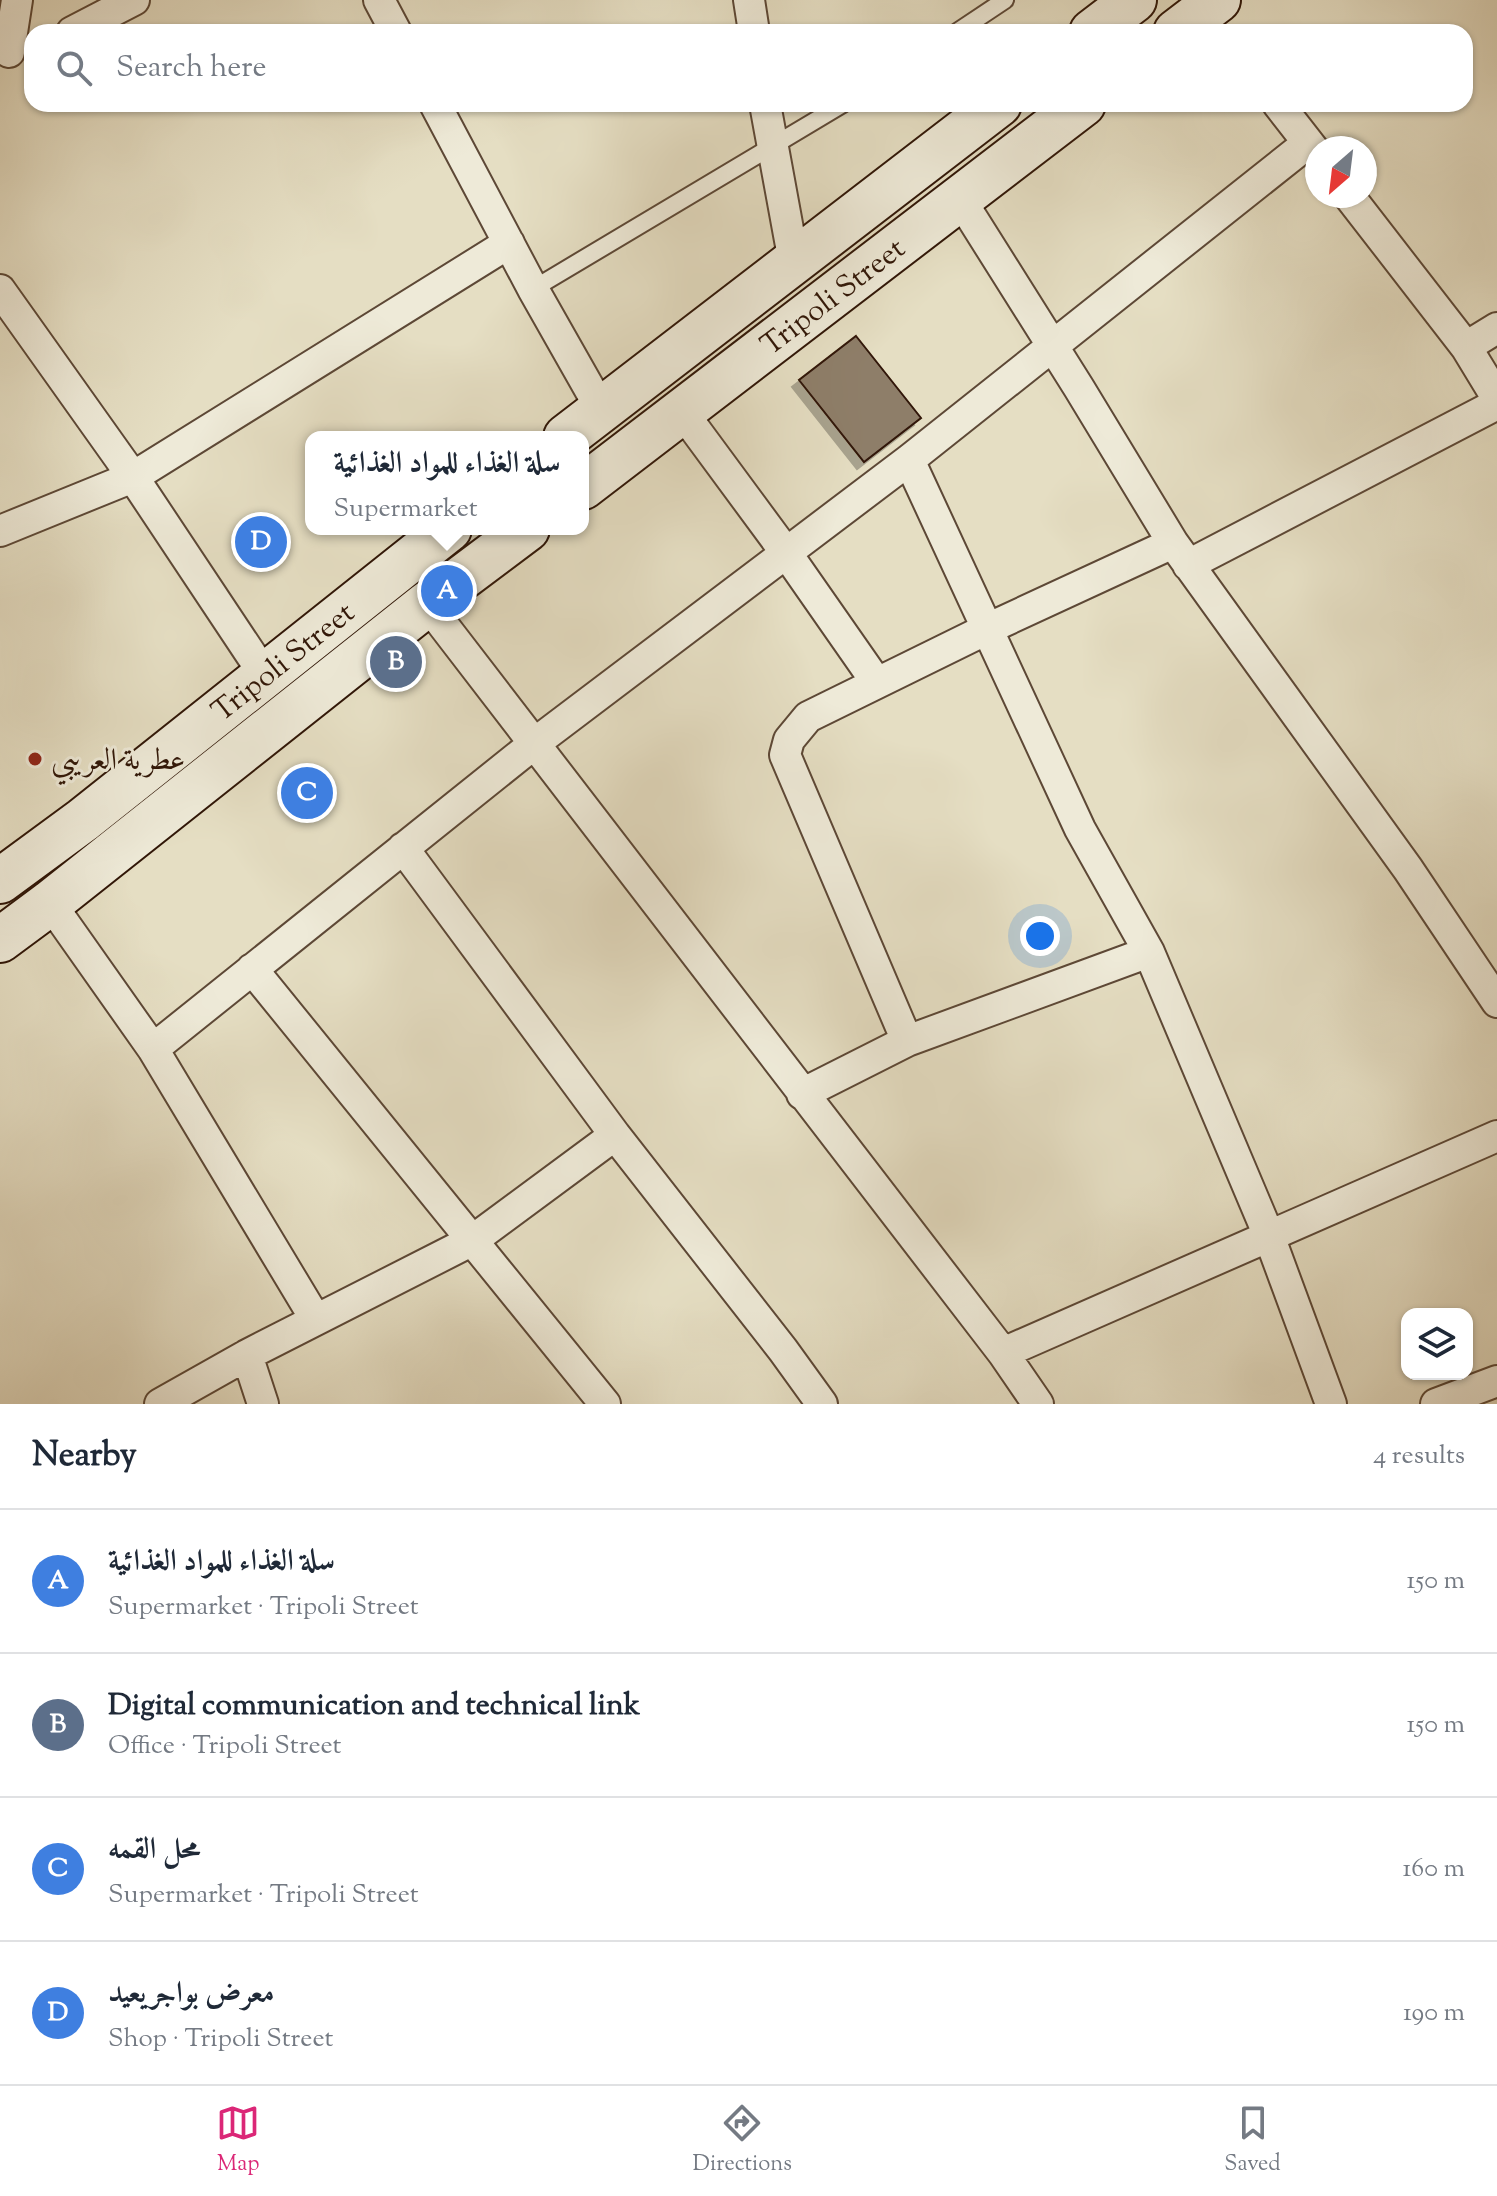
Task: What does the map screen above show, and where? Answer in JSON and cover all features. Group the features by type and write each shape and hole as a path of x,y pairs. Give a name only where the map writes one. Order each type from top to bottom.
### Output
{"main road":[{"path":"1102,24 1134,0"},
{"name":"Tripoli Street","path":"574,431 989,112"},
{"name":"Tripoli Street","path":"589,483 1073,112"},
{"name":"Tripoli Street","path":"0,881 83,820 441,535"},
{"name":"Tripoli Street","path":"0,940 519,535"}],"street":[{"path":"14,51 17,0"},
{"path":"88,24 134,0"},
{"path":"379,0 392,24"},
{"path":"749,0 753,24"},
{"path":"439,112 601,409"},
{"path":"766,112 794,262"},
{"path":"1284,112 1305,138"},
{"path":"153,1049 535,743 787,554 1305,154"},
{"path":"960,199 1180,554 1408,869 1497,1002"},
{"path":"1358,208 1466,347 1497,398"},
{"path":"0,531 133,477 509,243"},
{"path":"0,290 133,477 264,674"},
{"path":"1466,347 1497,328"},
{"path":"907,1041 785,755 789,740 808,717 987,629 1180,554 1497,404"},
{"path":"683,413 877,683"},
{"path":"909,460 1080,829 1149,952 1269,1236 1331,1404"},
{"path":"427,604 1003,1353 1038,1404"},
{"path":"403,848 615,1135 822,1404"},
{"path":"50,903 153,1049 316,1320"},
{"path":"802,1094 907,1041 1149,952"},
{"path":"252,969 605,1404"},
{"path":"160,1404 247,1355 473,1240 615,1135"},
{"path":"1003,1353 1497,1136"},
{"path":"247,1355 263,1404"},
{"path":"1436,1404 1497,1381"}],"lane":[{"path":"969,24 1005,0"},
{"path":"533,289 830,112"}],"building":[{"path":"856,336 921,418 864,462 799,380"}],"place":[{"name":"معرض بواجريعيد","path":"261,542"},
{"name":"سلة الغذاء للمواد الغذائية","path":"447,591"},
{"name":"Digital communication and technical link","path":"396,662"},
{"name":"عطرية العريبي","path":"35,759"},
{"name":"محل القمه","path":"307,793"}]}
